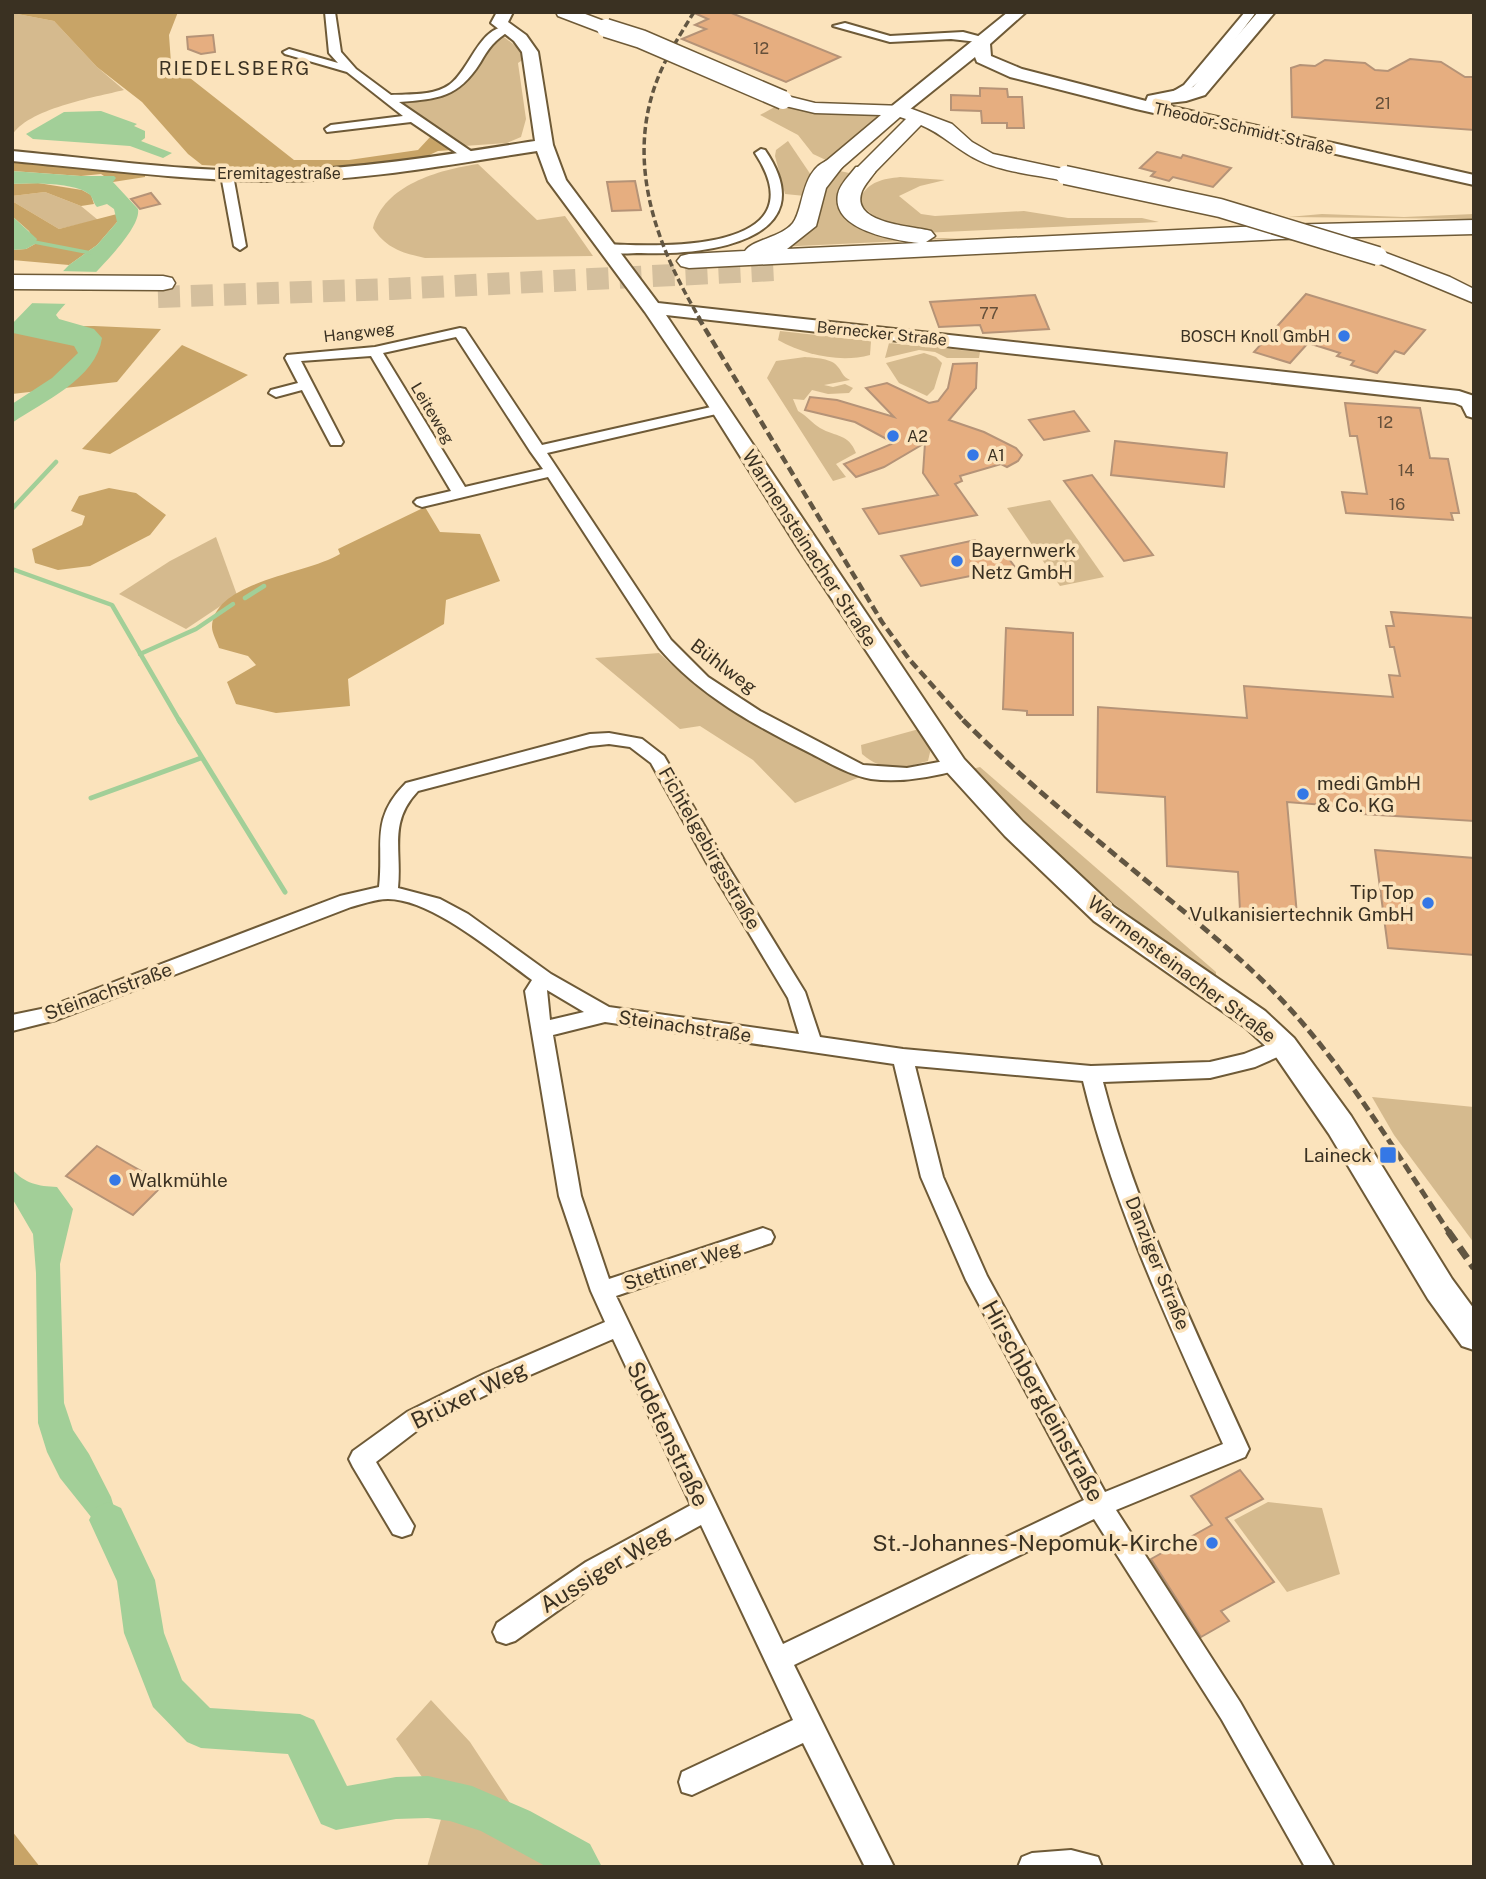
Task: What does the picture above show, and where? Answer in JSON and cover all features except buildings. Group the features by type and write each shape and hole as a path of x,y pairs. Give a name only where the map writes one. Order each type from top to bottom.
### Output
{"highway":[{"path":"832,166 814,187 808,220 788,239 764,249 689,261 1268,233 1462,227"},
{"path":"864,172 849,192 850,207 873,226 907,234 935,236 1288,219 1462,227"},
{"path":"775,270 1290,244 1474,240"},
{"path":"17,289 160,290"}],"main road":[{"path":"564,12 642,39 783,100 815,108 898,110 945,128 965,146 986,158 1220,208 1378,256 1443,281 1474,297"},
{"path":"832,166 898,110"},
{"path":"864,172 919,117"}],"street":[{"path":"330,12 335,53 352,71 412,118 471,157"},
{"path":"898,110 943,72 985,43 1018,12"},
{"path":"1166,100 1188,86 1251,12"},
{"path":"1248,128 1213,117 1199,109 1195,100 1267,12"},
{"path":"388,99 447,91 463,77 505,21 530,52 544,145 557,181 652,309"},
{"path":"838,26 850,26 888,39 958,34 985,43"},
{"path":"985,43 983,59 1016,73"},
{"path":"289,52 352,71"},
{"path":"919,117 932,92 947,80 980,71 1016,73"},
{"name":"Theodor-Schmidt-Straße","path":"1016,73 1419,170 1474,180"},
{"path":"1116,98 1166,100 1186,96 1203,87"},
{"path":"331,129 412,118"},
{"name":"Eremitagestraße","path":"12,156 226,175 344,173 544,145"},
{"path":"606,248 723,244 756,230 775,209 779,199 775,179 761,153"},
{"path":"226,175 240,246"},
{"name":"Bernecker Straße","path":"652,309 671,309 1466,405"},
{"name":"Warmensteinacher Straße","path":"652,309 955,765 1014,829 1104,914 1255,1019 1283,1046 1340,1125 1440,1289 1474,1336"},
{"name":"Hangweg","path":"336,442 292,360 295,356 375,351 460,332"},
{"name":"Bühlweg","path":"460,332 669,650 722,694 760,719 859,770 898,775 955,765"},
{"name":"Leiteweg","path":"375,351 461,494"},
{"path":"276,393 305,385"},
{"path":"537,451 720,409"},
{"path":"422,502 550,472"},
{"name":"Fichtelgebirgsstraße","path":"388,892 392,872 388,834 390,813 396,802 412,788 590,740 613,738 636,742 653,751 716,863 798,997 813,1046"},
{"name":"Steinachstraße","path":"12,1023 49,1014 347,901 388,892 433,904 461,919 544,979 605,1014 813,1046 1091,1074 1210,1070 1248,1060 1283,1046"},
{"name":"Sudetenstraße","path":"544,979 536,991 570,1196 602,1291 777,1660 880,1867"},
{"path":"541,1030 605,1014"},
{"name":"Hirschbergleinstraße","path":"903,1057 916,1120 940,1200 977,1280 1099,1505 1231,1711 1320,1867"},
{"name":"Danziger Straße","path":"1091,1074 1099,1108 1142,1225 1237,1449 1132,1494 1099,1505"},
{"name":"Stettiner Weg","path":"602,1291 763,1237"},
{"name":"Brüxer Weg","path":"402,1526 361,1459 415,1419 492,1381 617,1327"},
{"path":"777,1660 1099,1505"},
{"name":"Aussiger Weg","path":"506,1632 595,1570 705,1510"},
{"path":"692,1782 809,1726"},
{"path":"1032,1867 1072,1864 1088,1867"}],"shaded area":[{"path":"178,12 169,35 171,63 294,160 349,160 418,150 431,136 452,150 438,151 425,157 343,166 274,169 202,165 188,154 142,102 97,67 54,21 12,13"},
{"path":"12,13 54,21 97,67 124,90 46,111 31,118 12,136"},
{"path":"500,34 517,47 524,59 518,63 526,119 521,137 507,143 464,146 404,103 412,98 444,94"},
{"path":"780,104 804,111 881,114 828,161 813,154 798,135 760,115"},
{"path":"101,111 137,124 134,126 145,131 145,138 141,141 172,153 163,158 130,146 33,139 26,134 64,112"},
{"path":"788,141 813,178 805,196 785,194 775,156 776,150"},
{"path":"12,160 145,174 145,177 113,182 101,174 81,176 12,171"},
{"path":"478,164 537,220 565,216 593,256 425,258 395,249 373,228 379,213 401,190 446,170"},
{"path":"835,170 854,174 843,208 925,238 965,238 777,247"},
{"path":"12,171 114,176 116,178 113,182 138,209 136,220 118,248 56,315 59,319 94,329 102,338 98,353 67,388 12,423 12,404 52,378 78,353 74,346 13,333 12,324 69,265 97,245 117,222 114,209 107,204 97,207 90,195 82,190 52,184 12,184"},
{"path":"900,177 945,180 920,186 899,196 921,214 935,216 1024,211 1068,218 1142,218 1159,222 922,233 880,221 862,206 860,198 872,184"},
{"path":"38,183 82,190 91,195 94,204 81,206 45,192 12,196 12,184"},
{"path":"45,192 81,206 98,220 59,229 12,201 12,196"},
{"path":"12,201 59,229 117,214 117,222 97,245 69,265 12,260 12,250 26,249 35,244 29,231 12,216"},
{"path":"1322,214 1404,217 1474,214 1474,219 1288,217"},
{"path":"12,216 37,239 35,244 26,249 12,250"},
{"path":"94,326 161,329 117,382 12,394 12,327"},
{"path":"780,331 871,341 870,355 835,358 811,353 778,340"},
{"path":"889,343 980,352 979,358 947,358 935,352 919,350 885,358"},
{"path":"182,345 248,375 110,454 82,449"},
{"path":"924,353 936,357 942,363 934,389 927,396 899,383 886,363"},
{"path":"805,357 832,362 850,380 824,385 833,387 845,384 853,388 849,393 828,394 812,390 804,400 793,399 798,411 820,428 846,439 856,453 836,464 846,477 833,481 767,378 776,361"},
{"path":"109,488 136,493 166,515 150,535 90,566 58,570 35,563 32,549 82,525 85,516 71,511 79,496"},
{"path":"1050,500 1104,577 1060,586 1007,508"},
{"path":"425,507 440,532 480,534 500,581 446,600 444,624 348,679 350,706 276,713 236,704 227,682 256,665 248,656 219,648 212,627 216,611 228,599 245,589 325,561 340,554 338,549"},
{"path":"216,537 237,595 186,629 119,594 170,561"},
{"path":"659,653 704,691 729,707 860,777 795,803 753,760 700,726 680,729 595,658"},
{"path":"919,729 931,748 928,761 893,768 878,764 862,754 861,745"},
{"path":"980,767 1216,972 1216,978 1095,890 972,769"},
{"path":"1372,1097 1474,1107 1474,1243 1394,1135"},
{"path":"12,1169 32,1183 57,1187 73,1209 60,1264 64,1403 73,1430 111,1497 128,1555 123,1557 60,1478 47,1452 38,1423 33,1234 12,1198"},
{"path":"1268,1502 1322,1508 1340,1574 1287,1592 1234,1520"},
{"path":"431,1700 470,1742 552,1867 427,1867 444,1809 396,1739"},
{"path":"12,1831 40,1867 12,1867"}],"pier":[{"path":"58,271 101,272 71,304 26,303"}],"waterway":[{"path":"29,241 91,253"},
{"path":"12,509 56,462"},
{"path":"12,569 112,605 140,654"},
{"path":"245,598 264,586"},
{"path":"140,654 196,629 233,604"},
{"path":"140,654 180,722"},
{"path":"179,720 285,892"},
{"path":"91,798 201,758"},
{"path":"108,1520 136,1580 144,1633 167,1693 201,1728 300,1734 336,1809 405,1797 450,1800 515,1825 575,1859 581,1867"}],"tunnel":[{"path":"158,297 392,289 775,270"}],"railway":[{"path":"694,12 668,56 656,83 644,144 645,175 659,234 700,319"},
{"path":"698,317 882,622 909,659 964,721"},
{"path":"964,721 1033,785 1249,967 1278,996 1303,1023 1348,1081 1449,1232"},
{"path":"1448,1231 1474,1268"}],"place":[{"name":"BOSCH Knoll GmbH","path":"1344,336"},
{"name":"A2","path":"893,436"},
{"name":"A1","path":"973,455"},
{"name":"Bayernwerk Netz GmbH","path":"957,561"},
{"name":"medi GmbH & Co. KG","path":"1303,794"},
{"name":"Tip Top Vulkanisiertechnik GmbH","path":"1428,903"},
{"name":"Laineck","path":"1388,1155"},
{"name":"Walkmühle","path":"115,1180"},
{"name":"St.-Johannes-Nepomuk-Kirche","path":"1212,1543"}],"district":[{"name":"RIEDELSBERG","path":"235,68"}]}
